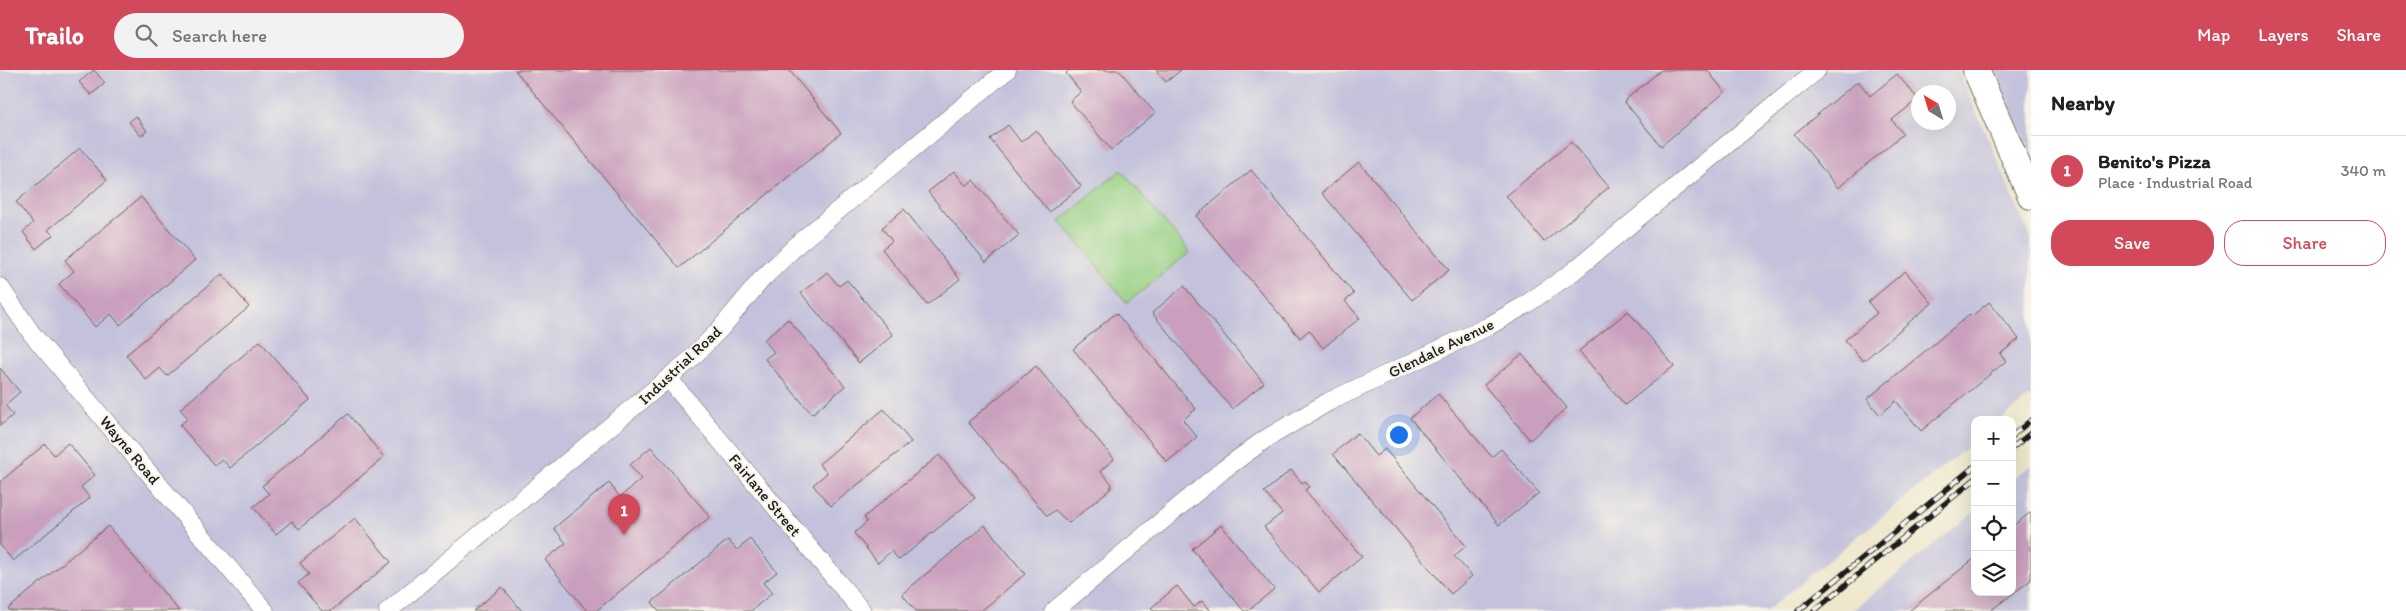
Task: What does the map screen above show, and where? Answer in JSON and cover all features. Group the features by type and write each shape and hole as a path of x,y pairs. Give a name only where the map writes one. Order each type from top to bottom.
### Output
{"street":[{"name":"Industrial Road","path":"388,611 703,348 761,280 800,242 1008,70"},
{"name":"Glendale Avenue","path":"1054,611 1223,470 1264,440 1328,402 1487,327 1525,305 1570,274 1817,70"},
{"path":"1976,70 2031,196"},
{"name":"Wayne Road","path":"0,287 32,334 265,611"},
{"name":"Fairlane Street","path":"668,378 862,611"}],"shaded area":[{"path":"0,70 1958,70 2031,238 2031,395 2006,416 1971,416 1971,444 1766,611 0,611"},
{"path":"1995,70 2031,70 2031,153"},
{"path":"2031,465 2031,611 1852,611 1971,514 1971,596 2016,596 2016,477"}],"green space":[{"path":"1121,170 1190,252 1127,303 1060,221"}],"building":[{"path":"94,70 105,83 91,95 79,82"},
{"path":"515,70 789,70 841,133 679,268"},
{"path":"1069,70 1119,70 1155,113 1111,150 1070,101 1081,92 1066,73"},
{"path":"1156,70 1181,70 1166,82"},
{"path":"1661,70 1707,70 1725,92 1661,146 1624,101"},
{"path":"1897,74 1911,91 1911,105 1892,120 1903,134 1838,188 1794,134 1858,81 1870,96"},
{"path":"136,116 147,131 141,136 129,122"},
{"path":"1008,125 1021,142 1036,130 1081,186 1049,212 990,139"},
{"path":"1571,142 1609,187 1544,242 1506,196"},
{"path":"80,148 107,180 48,230 53,235 36,249 23,232 33,223 16,202"},
{"path":"1359,162 1449,270 1412,300 1322,193"},
{"path":"1251,170 1354,294 1345,301 1360,318 1323,348 1309,330 1300,338 1196,216"},
{"path":"954,171 966,186 973,180 1019,235 986,262 928,192"},
{"path":"141,197 195,260 120,325 111,314 95,327 59,284 74,271 65,260"},
{"path":"904,209 960,279 927,305 882,249 892,241 882,228"},
{"path":"1905,271 1932,303 1863,361 1845,340 1877,313 1868,302"},
{"path":"827,272 839,286 847,280 893,335 859,363 801,293"},
{"path":"222,274 249,307 167,376 160,368 146,380 126,355"},
{"path":"1184,286 1264,383 1232,409 1152,313"},
{"path":"1989,302 2019,339 2000,354 2006,361 1921,431 1896,401 1880,415 1867,399 1970,314 1972,316"},
{"path":"1628,311 1674,366 1625,405 1579,351"},
{"path":"1116,313 1196,409 1183,420 1197,437 1167,462 1073,349"},
{"path":"788,319 845,386 812,414 765,359 774,352 764,340"},
{"path":"260,341 310,400 230,468 222,459 214,465 180,425 188,418 180,409"},
{"path":"1522,354 1567,408 1530,440 1484,385"},
{"path":"1036,366 1114,459 1100,471 1112,484 1110,489 1069,523 1055,510 1047,516 968,422"},
{"path":"0,368 20,392 5,405 13,415 0,426"},
{"path":"1438,394 1492,457 1501,449 1539,493 1499,525 1410,418"},
{"path":"884,409 911,442 831,506 813,485 827,473 819,464"},
{"path":"348,414 384,457 299,529 292,521 276,534 253,507 269,494 262,486"},
{"path":"1357,433 1376,456 1385,449 1466,546 1454,556 1472,576 1451,594 1333,454"},
{"path":"68,443 95,475 81,487 90,498 13,561 0,545 0,482 45,444 54,455"},
{"path":"651,447 710,517 596,611 587,611 545,560 566,543 554,528 609,483 620,497 641,479 630,465"},
{"path":"939,455 975,498 899,560 891,551 878,563 854,533 867,522 864,517"},
{"path":"1291,470 1302,483 1305,481 1309,487 1305,490 1362,557 1319,592 1264,527 1282,513 1264,492"},
{"path":"2031,512 2031,580 2016,591 2016,551 2016,524"},
{"path":"355,518 391,562 331,611 322,611 298,583 309,574 300,563"},
{"path":"985,525 1025,574 981,611 916,611 902,594"},
{"path":"1221,525 1274,589 1248,611 1244,611 1192,549"},
{"path":"108,526 179,611 10,611 8,609"},
{"path":"750,539 777,572 763,583 772,593 751,611 659,611 652,602 728,540 737,550"},
{"path":"1971,561 1971,596 2010,596 1990,611 1909,611"},
{"path":"1177,586 1194,607 1202,601 1211,611 1154,611 1151,608"},
{"path":"502,587 522,611 473,611"}],"railway":[{"path":"2016,433 2031,420"},
{"path":"2016,445 2031,433"},
{"path":"1798,611 1971,469"},
{"path":"1814,611 1971,482"}],"place":[{"name":"Benito's Pizza","path":"624,535"}]}
